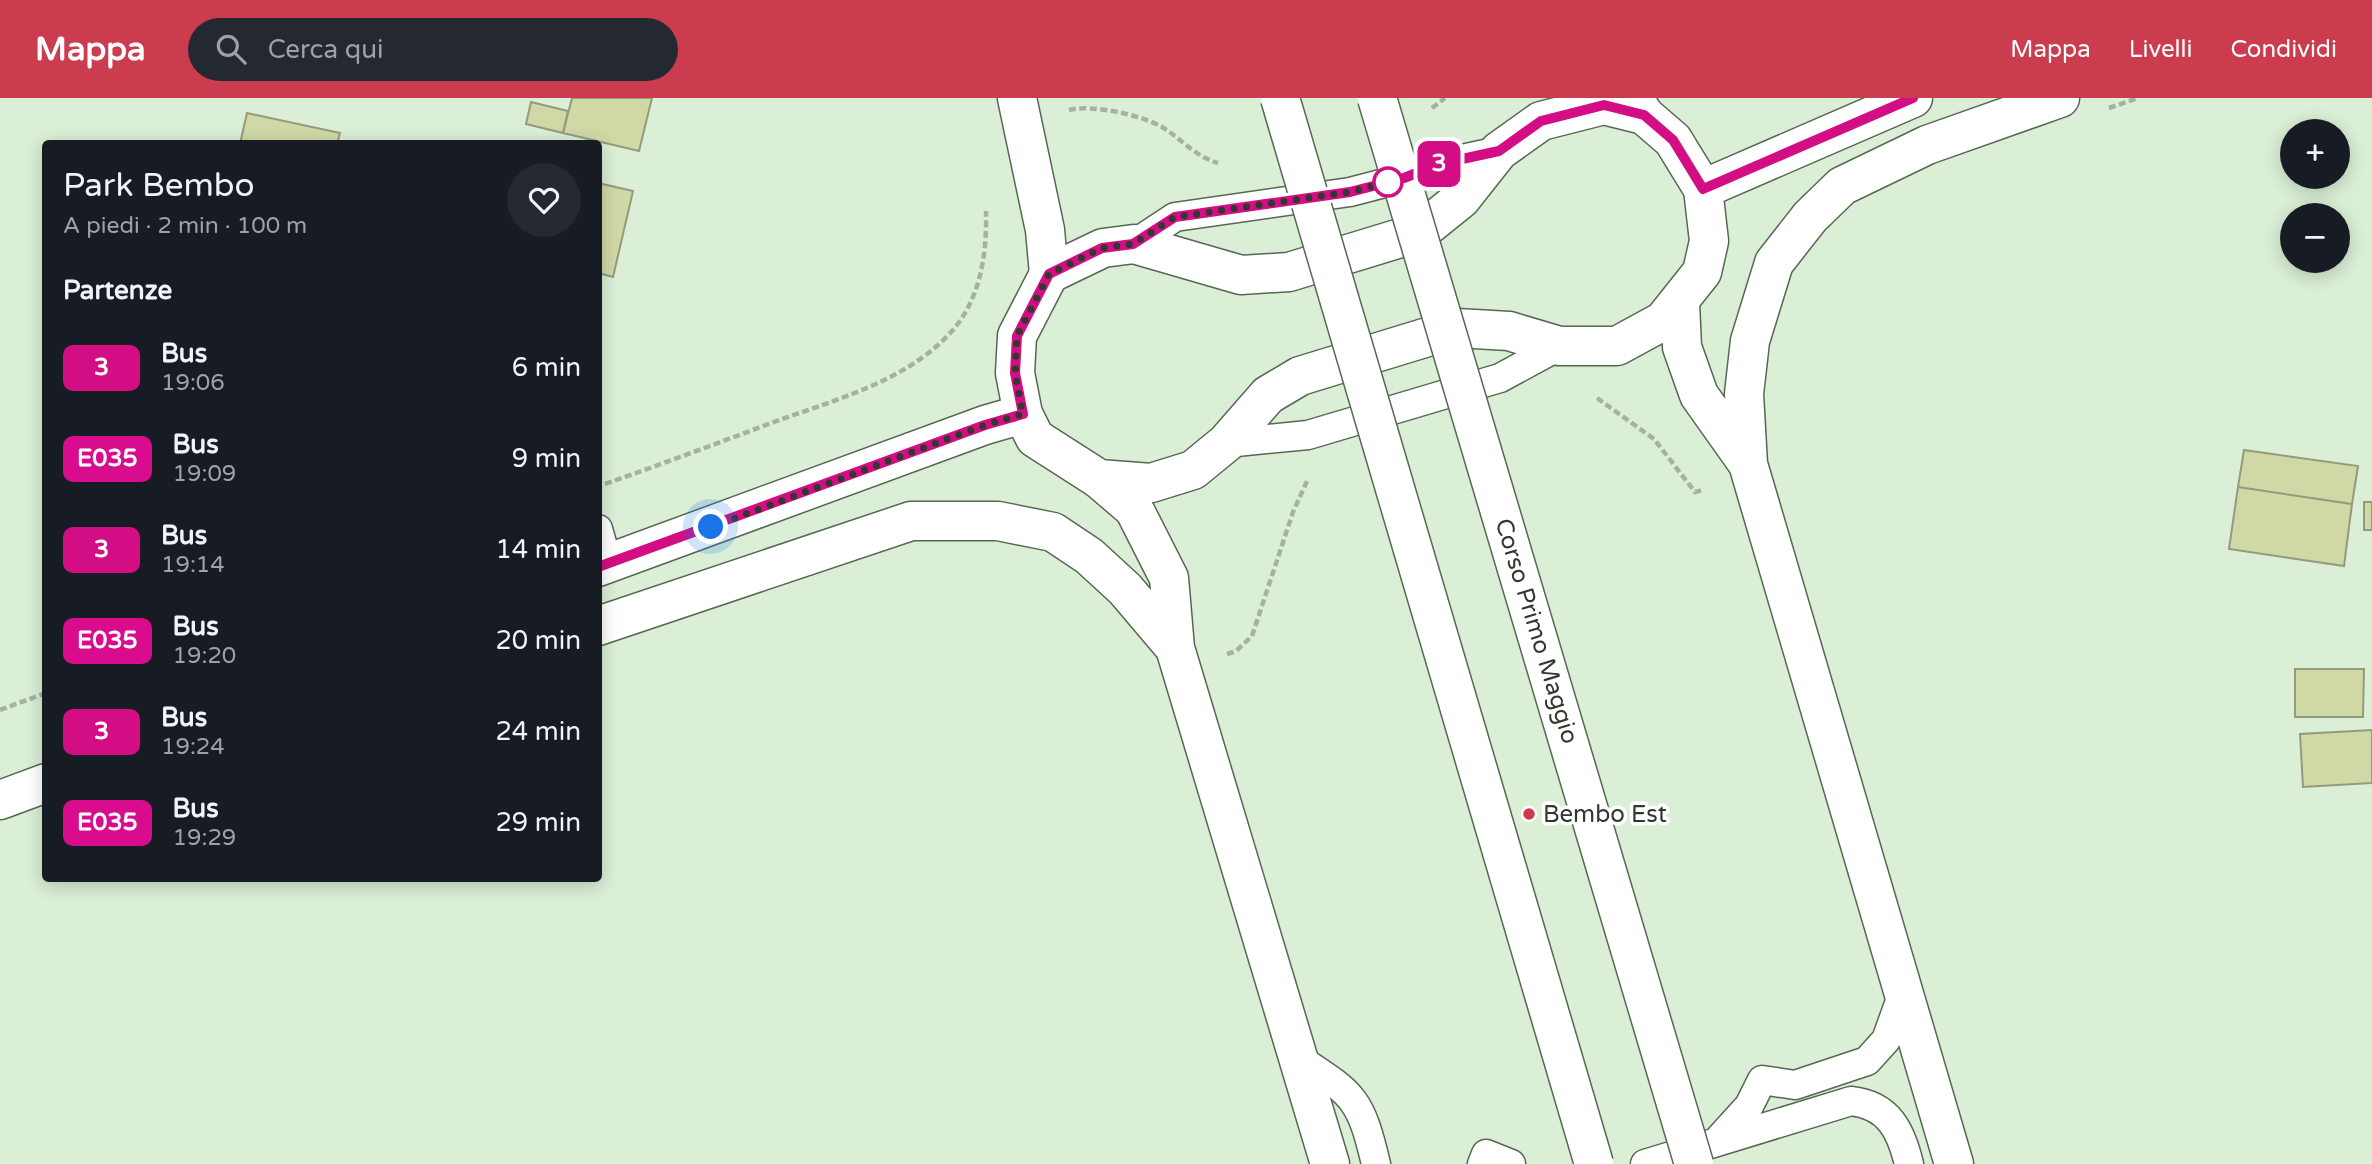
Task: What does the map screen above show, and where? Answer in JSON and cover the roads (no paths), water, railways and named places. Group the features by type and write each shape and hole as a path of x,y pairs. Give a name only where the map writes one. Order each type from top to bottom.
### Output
{"main road":[{"path":"1017,98 1045,230 1049,274 1017,336 1015,373 1023,414 1035,438 1099,479 1134,509 1169,579 1175,648 1330,1164"},
{"path":"1280,98 1594,1164"},
{"name":"Corso Primo Maggio","path":"1377,98 1706,1152"},
{"path":"1703,189 1913,98"},
{"path":"1954,1164 1748,464 1744,394 1750,341 1773,263 1810,217 1842,186 1927,145 2060,98"},
{"path":"1049,274 1102,248 1133,244 1241,275 1289,272 1420,232 1461,199 1499,151 1541,121 1604,105 1639,106 1673,140 1703,189 1709,241 1702,272 1663,321 1617,346 1559,346 1509,331 1457,328 1300,376 1268,395 1226,443 1193,470 1151,483 1099,479"},
{"path":"1679,303 1682,346 1699,395 1748,464"},
{"path":"602,553 1023,414"},
{"path":"602,625 911,521 998,521 1053,532 1089,556 1125,589 1175,648"},
{"path":"0,800 42,784"}],"lane":[{"path":"1133,244 1175,217 1350,192 1404,178 1439,164 1499,151"},
{"path":"1226,443 1308,435 1500,378 1559,346"},
{"path":"1706,1152 1749,1105 1762,1080 1795,1085 1867,1061 1886,1040 1904,990"},
{"path":"1298,1058 1353,1097 1361,1111 1376,1164"},
{"path":"1645,1164 1706,1152 1852,1101 1868,1103 1887,1116 1902,1135 1909,1164"}],"place":[{"name":"Bembo Est","path":"1529,814"}]}
